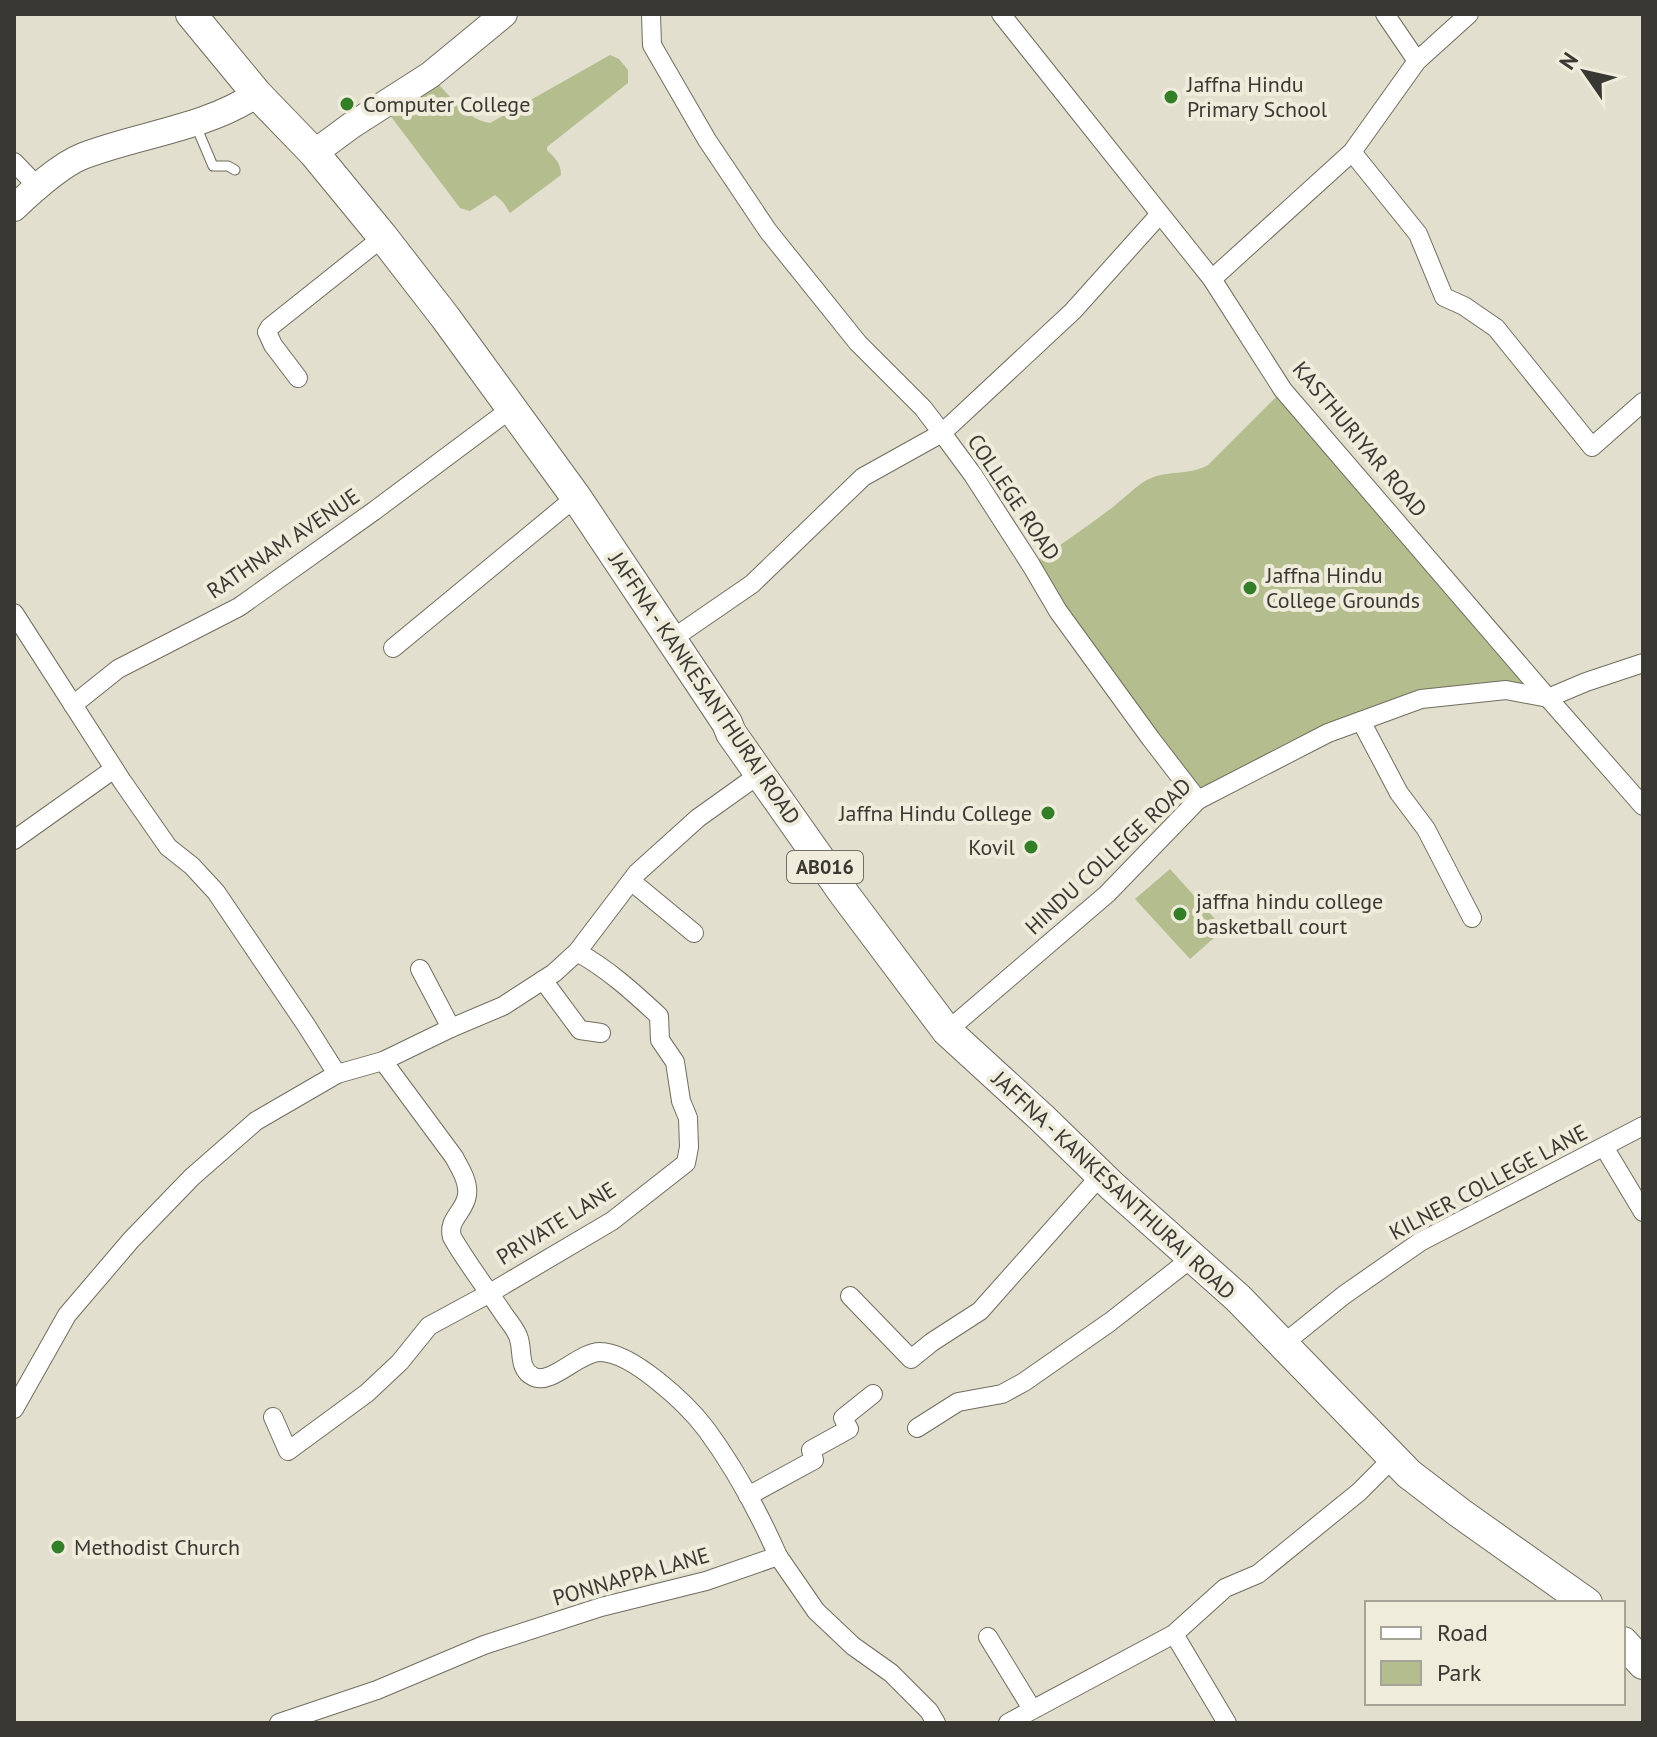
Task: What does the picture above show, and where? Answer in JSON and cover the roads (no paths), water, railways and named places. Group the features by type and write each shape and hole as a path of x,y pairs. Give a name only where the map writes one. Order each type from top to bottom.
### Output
{"main road":[{"name":"JAFFNA - KANKESANTHURAI ROAD","path":"191,14 257,94 314,153 383,237 512,408 615,554 731,733 845,895 947,1031 1238,1298 1424,1487 1584,1601"},
{"path":"314,153 430,75 504,14"},
{"path":"14,208 37,186 80,157 194,123 239,106 257,94"},
{"path":"1625,1644 1643,1664"}],"street":[{"path":"651,14 652,45 707,140 768,231 858,343 923,408 942,433 863,477 752,584 672,639"},
{"name":"KASTHURIYAR ROAD","path":"1001,14 1212,279 1283,390 1643,806"},
{"path":"1385,14 1417,61"},
{"path":"1212,279 1352,152 1417,61 1469,14"},
{"path":"1352,152 1418,234 1444,297 1464,306 1496,328 1592,447 1643,402"},
{"path":"14,162 37,186"},
{"name":"COLLEGE ROAD","path":"1160,214 1073,311 942,433 973,475 1058,611 1198,800"},
{"path":"298,378 273,345 267,332 270,327 383,237"},
{"name":"RATHNAM AVENUE","path":"73,705 118,669 239,607 512,408"},
{"path":"393,648 576,497"},
{"path":"14,613 168,847 192,866 216,892 337,1074"},
{"path":"1548,698 1643,663"},
{"name":"HINDU COLLEGE ROAD","path":"947,1031 1107,894 1198,800 1328,733 1421,699 1506,690 1548,698"},
{"path":"1361,721 1399,793 1426,829 1472,918"},
{"path":"14,840 114,769"},
{"path":"14,1409 67,1315 131,1240 192,1177 256,1121 337,1074 383,1061 503,1006 543,980 577,952 637,873 698,818 761,773"},
{"path":"631,881 694,933"},
{"name":"PRIVATE LANE","path":"273,1417 288,1451 367,1393 400,1362 429,1326 612,1221 686,1163 688,1118 681,1101 675,1062 660,1040 659,1016 601,965 577,952"},
{"path":"420,969 451,1028"},
{"path":"543,980 580,1030 601,1033"},
{"path":"383,1061 461,1170 467,1198 450,1230 458,1247 519,1338 522,1363 527,1372 543,1379 598,1352 620,1356 646,1371 705,1427 748,1496 778,1556 816,1611 853,1646 891,1673 929,1711 936,1723"},
{"name":"KILNER COLLEGE LANE","path":"1282,1345 1344,1295 1420,1242 1643,1126"},
{"path":"1604,1147 1643,1212"},
{"path":"850,1296 911,1359 980,1311 1101,1175"},
{"path":"917,1428 958,1402 1002,1394 1024,1382 1110,1322 1193,1257"},
{"path":"748,1496 814,1460 811,1450 849,1429 843,1418 873,1394"},
{"path":"1008,1723 1174,1634 1225,1588 1258,1574 1359,1492 1393,1458"},
{"name":"PONNAPPA LANE","path":"279,1723 377,1690 484,1645 601,1607 706,1581 778,1556"},
{"path":"1174,1634 1227,1723"},
{"path":"988,1637 1032,1709"}],"lane":[{"path":"194,123 213,166 228,166 235,170"}],"place":[{"name":"Jaffna Hindu Primary School","path":"1171,97"},
{"name":"Computer College","path":"347,104"},
{"name":"Jaffna Hindu College Grounds","path":"1250,588"},
{"name":"Jaffna Hindu College","path":"1048,813"},
{"name":"Kovil","path":"1031,847"},
{"name":"jaffna hindu college basketball court","path":"1180,914"},
{"name":"Methodist Church","path":"58,1547"}]}
